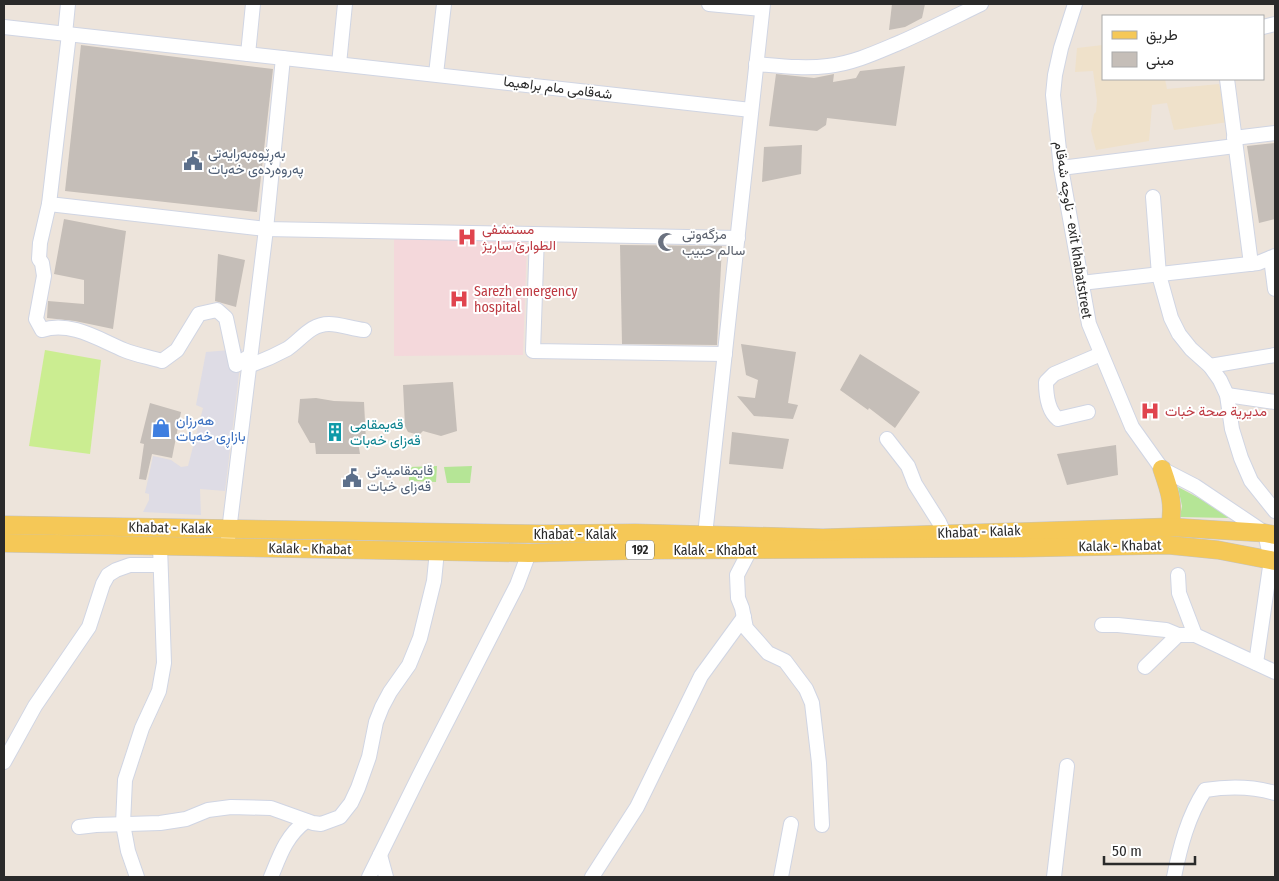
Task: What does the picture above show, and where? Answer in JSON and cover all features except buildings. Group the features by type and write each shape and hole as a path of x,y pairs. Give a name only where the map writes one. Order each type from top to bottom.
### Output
{"main road":[{"path":"1162,469 1173,509 1170,527"},
{"name":"Khabat - Kalak","path":"4,525 823,538 1170,527 1270,534"},
{"name":"Kalak - Khabat","path":"4,543 529,553 1168,545 1218,550 1273,561"}],"street":[{"path":"68,4 67,34 49,204 40,243 39,259 42,263 44,276 36,319 42,330 51,327 83,331 125,351 162,361 177,350 199,314 217,310 226,318 236,365 249,361 259,363 287,349 305,333 317,326 330,324 364,330"},
{"path":"248,54 253,4"},
{"path":"339,64 345,4"},
{"path":"436,74 444,4"},
{"path":"704,535 762,7 709,4"},
{"path":"756,64 819,67 865,58 980,4"},
{"name":"ناوچە شەقام - exit khabatstreet","path":"1074,4 1055,75 1053,95 1061,168 1089,324 1132,427 1162,469 1195,486 1270,534"},
{"name":"شەقامی مام براهیما","path":"4,27 751,110"},
{"path":"227,547 266,230 283,58"},
{"path":"1227,80 1251,264"},
{"path":"1061,168 1235,142 1275,133"},
{"path":"1154,197 1159,275 1171,318 1179,334 1210,366 1220,380 1227,395 1232,429 1240,458 1251,481 1275,511"},
{"path":"49,204 266,230 738,238"},
{"path":"537,234 533,351 725,354"},
{"path":"1081,284 1251,264 1273,257 1275,289"},
{"path":"1088,412 1058,419 1052,414 1046,392 1046,382 1054,374 1102,354"},
{"path":"1210,366 1275,355"},
{"path":"1227,395 1275,402"},
{"path":"887,439 908,466 915,484 944,533"},
{"path":"1256,663 1273,561 1270,534"},
{"path":"137,877 128,851 124,824 126,780 142,728 159,691 164,663 163,606 159,566 160,546"},
{"path":"750,550 737,575 738,598 746,628 768,653 785,662 800,679 812,703 817,738 822,825"},
{"path":"79,828 160,823 186,819 208,810 232,807 271,808 306,821 321,824 340,817 351,803 369,757 376,722 382,707 409,665 420,638 434,580 437,551"},
{"path":"369,877 475,664 517,585 529,553"},
{"path":"4,762 35,706 89,627 103,584 108,575 130,565 159,566"},
{"path":"1178,576 1179,593 1195,635"},
{"path":"592,877 637,807 701,676 744,617"},
{"path":"1102,625 1166,630 1178,635 1195,635 1275,672"},
{"path":"1145,668 1178,635"},
{"path":"1054,877 1067,766"},
{"path":"1174,877 1179,850 1196,804 1205,790 1227,786 1259,788 1275,793"},
{"path":"271,877 285,843 296,829 306,821"},
{"path":"781,877 791,824"},
{"path":"380,855 386,877"}],"shaded area":[{"path":"1102,45 1102,80 1165,80 1167,89 1219,84 1228,122 1174,130 1167,103 1152,105 1149,141 1096,150 1091,131 1097,100 1093,71 1075,72 1077,48"},
{"name":"Sarezh emergency hospital","path":"394,235 527,242 523,355 394,356"},
{"path":"242,349 225,491 200,489 201,515 143,512 149,500 149,494 145,493 153,456 171,460 181,467 188,466 203,408 196,405 206,352"}],"green space":[{"path":"45,350 101,360 90,454 29,446"},
{"path":"437,466 436,482 409,481 409,467"},
{"path":"472,466 470,483 447,483 444,467"},
{"path":"1178,487 1231,515 1229,518 1180,517 1182,506"}],"place":[{"name":"بەڕێوەبەرایەتی پەروەردەی خەبات","path":"193,161"},
{"name":"مستشفى الطوارئ ساريژ","path":"467,237"},
{"name":"مزگەوتی سالم حبیب","path":"667,242"},
{"name":"Sarezh emergency hospital","path":"459,299"},
{"name":"مديرية صحة خبات","path":"1150,411"},
{"name":"هەرزان بازاڕی خەبات","path":"161,428"},
{"name":"قەیمقامی قەزای خەبات","path":"335,432"},
{"name":"قایمقامیەتى قەزای خبات","path":"352,478"}]}
